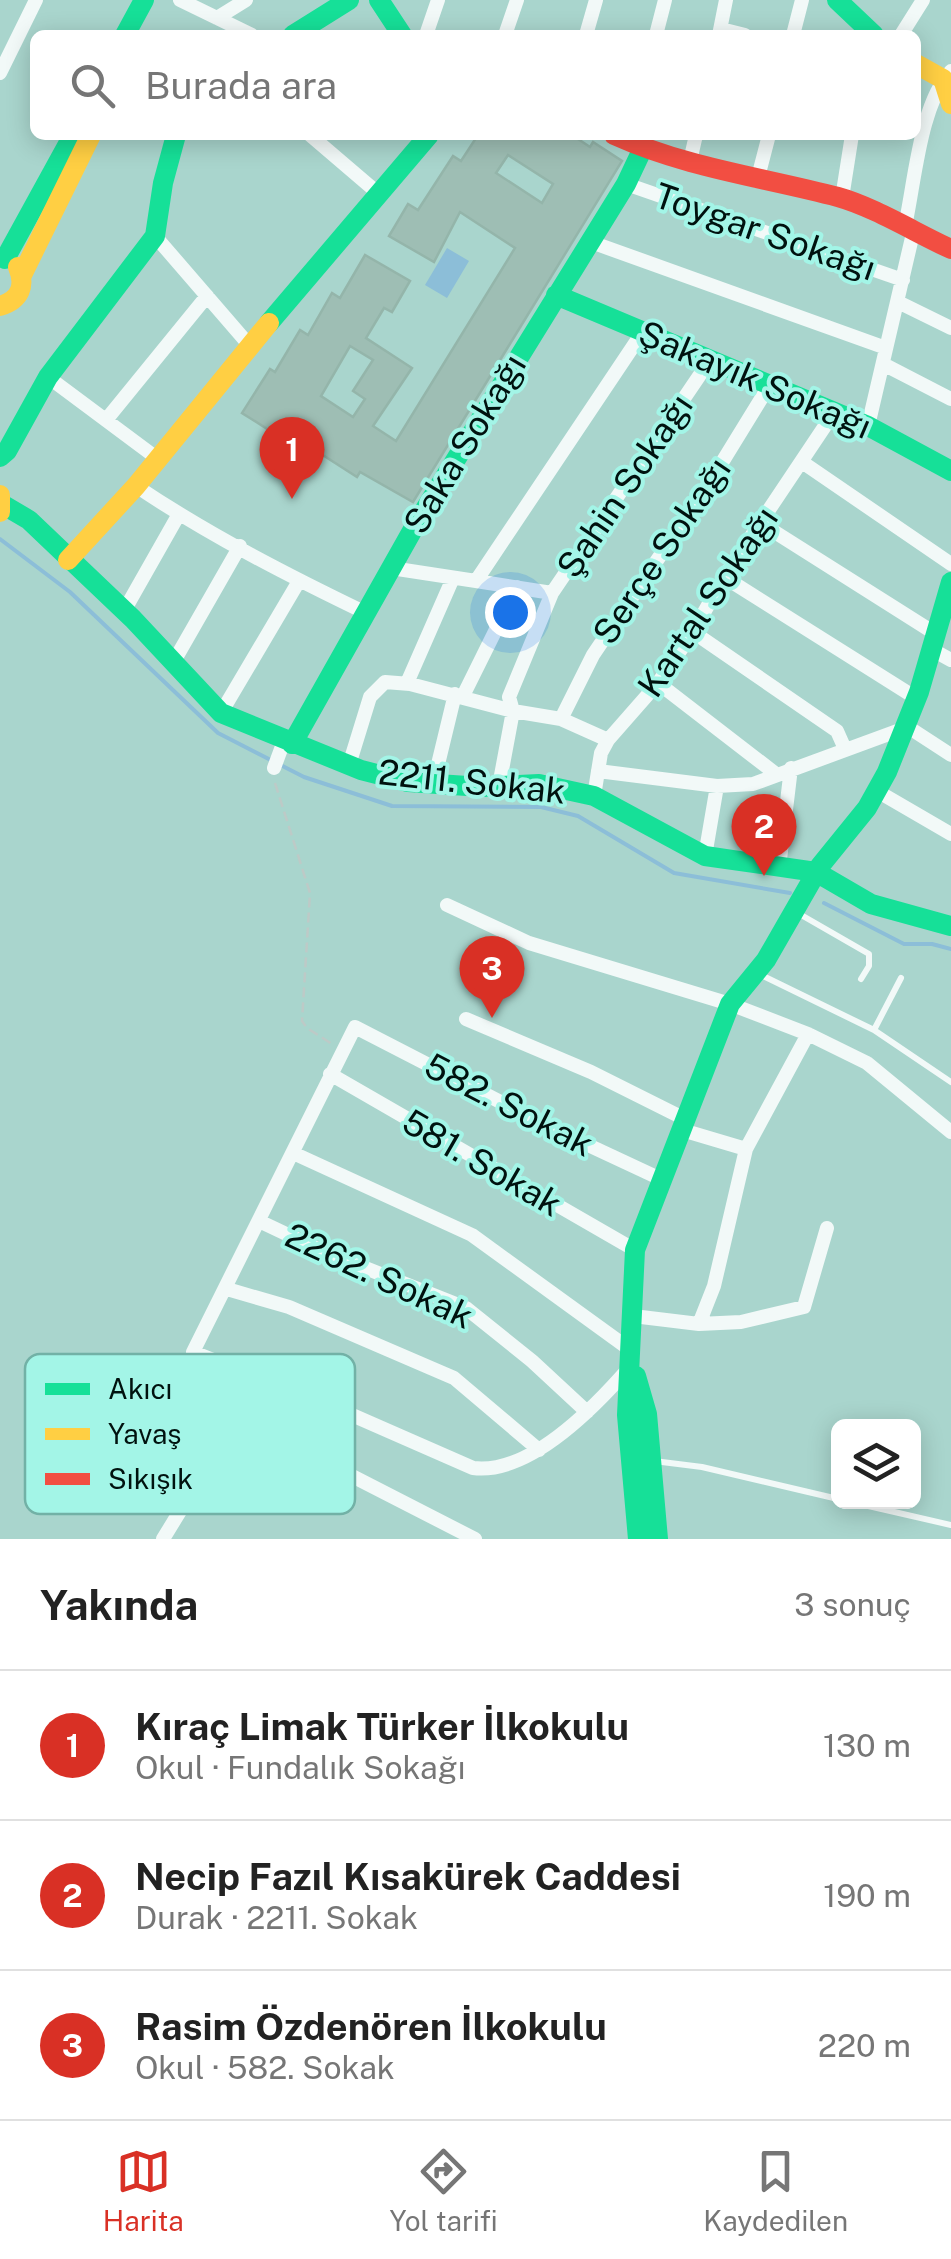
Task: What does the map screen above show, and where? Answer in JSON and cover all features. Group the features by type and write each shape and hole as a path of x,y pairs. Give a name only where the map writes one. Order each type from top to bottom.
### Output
{"street":[{"path":"0,73 36,0"},
{"path":"128,30 144,0"},
{"path":"143,30 158,0"},
{"path":"180,0 242,30"},
{"path":"217,18 246,0"},
{"path":"305,30 349,0"},
{"path":"379,0 399,30"},
{"path":"428,30 438,0"},
{"path":"507,30 516,0"},
{"path":"587,30 596,0"},
{"path":"720,30 726,0"},
{"path":"794,30 802,0"},
{"path":"904,30 923,0"},
{"path":"657,30 661,1"},
{"path":"841,1 867,30"},
{"path":"921,66 947,75"},
{"path":"947,75 951,104"},
{"path":"868,426 903,280 930,108 947,75"},
{"path":"22,276 13,262 2,259 70,140"},
{"path":"2,309 22,290 22,276 90,140"},
{"path":"0,457 8,452 48,377 155,236 162,183 175,140"},
{"path":"316,140 379,194"},
{"path":"68,560 136,486 379,194 419,140"},
{"path":"628,140 758,181 842,198 951,249"},
{"name":"Saka Sokağı","path":"285,746 626,184 628,140"},
{"path":"690,162 695,140"},
{"path":"758,181 768,140"},
{"path":"842,198 851,140"},
{"name":"Toygar Sokağı","path":"626,184 903,280"},
{"path":"155,236 250,346"},
{"path":"590,242 886,348"},
{"name":"Şakayık Sokağı","path":"556,295 835,411 951,471"},
{"path":"106,420 207,296"},
{"name":"Toygar Sokağı","path":"898,302 951,328"},
{"path":"476,581 642,333"},
{"name":"Şahin Sokağı","path":"499,786 514,711 509,698 552,593 710,360"},
{"path":"884,364 951,399"},
{"path":"48,377 158,459"},
{"name":"Serçe Sokağı","path":"561,719 593,655 710,482 769,386"},
{"name":"Kartal Sokağı","path":"594,796 601,752 608,740 658,682 693,632 724,576 835,411"},
{"path":"802,462 951,564"},
{"path":"136,486 300,581 368,614"},
{"name":"2211. Sokak","path":"1,504 29,520 124,611 221,713 285,746 408,782 539,784 594,796 704,856 816,872 871,904 951,926"},
{"path":"124,611 179,514"},
{"path":"762,524 933,641 951,660"},
{"path":"173,663 240,546"},
{"path":"391,568 552,593"},
{"path":"724,576 916,698"},
{"path":"408,684 453,578"},
{"path":"221,713 300,581"},
{"path":"638,1539 628,1415 635,1250 730,1004 756,972 816,872 877,792 908,727 951,582"},
{"path":"433,785 459,695 517,587"},
{"path":"693,632 837,731 844,749"},
{"path":"348,765 370,697 385,682 561,719 608,740"},
{"path":"658,682 776,774"},
{"path":"598,771 718,786 753,784 908,727"},
{"path":"908,727 951,755"},
{"path":"274,768 285,746"},
{"path":"778,868 792,768"},
{"path":"704,856 718,786"},
{"path":"877,792 951,834"},
{"path":"447,904 529,942 730,1004 808,1034 867,1063 951,1132"},
{"path":"466,1019 592,1072 684,1125 746,1149"},
{"name":"582. Sokak","path":"342,1049 356,1027 543,1124 663,1180"},
{"path":"698,1324 714,1286 746,1149 808,1034"},
{"path":"198,1354 193,1352 342,1049"},
{"name":"581. Sokak","path":"330,1074 635,1250"},
{"path":"292,1154 472,1235 632,1358 647,1414 658,1539"},
{"name":"2262. Sokak","path":"260,1222 466,1308 587,1412"},
{"path":"633,1316 698,1324 741,1322 804,1307 827,1228"},
{"path":"226,1288 289,1307 454,1378 539,1450"},
{"path":"355,1418 473,1468 490,1470 511,1465 539,1450 587,1412 632,1358"},
{"path":"355,1478 475,1539"},
{"path":"163,1539 178,1514"}],"lane":[{"path":"794,912 869,954 869,966 862,979"},
{"path":"756,972 874,1030 951,1080"},
{"path":"874,1030 901,978"},
{"path":"651,1461 702,1467 831,1496"},
{"path":"881,1509 951,1525"}],"path":[{"path":"274,768 273,778 310,894 302,1021 306,1028 342,1049"}],"water":[{"path":"447,248 469,261 447,298 425,285"}],"building":[{"path":"475,140 580,140 590,147 593,142 622,161 413,502 360,472 357,477 242,413 270,369 275,372 300,330 308,335 332,293 340,298 365,255 410,281 392,312 384,308 366,338 412,368 373,426 396,441 515,248 460,212 434,262 389,236 408,204 418,210 453,156 461,161","holes":["508,155 553,184 542,203 496,173","350,346 373,360 353,391 365,399 353,417 321,396"]}],"waterway":[{"path":"0,539 70,592 218,733 304,777 392,806 541,807 578,816 674,873 790,893"},
{"path":"824,903 904,944 951,949"}],"traffic: fast":[{"path":"128,30 144,0"},
{"path":"301,30 349,0"},
{"path":"379,0 399,30"},
{"path":"837,0 869,30"},
{"path":"5,259 70,140"},
{"path":"0,457 48,377 155,236 175,140"},
{"path":"269,323 425,140"},
{"path":"292,744 416,524 626,184 643,148"},
{"path":"556,295 868,426 951,471"},
{"path":"2,504 29,520 133,619 221,713 361,770 408,782 482,787 539,784 594,796 705,856 816,872 871,904 951,926"},
{"path":"638,1539 627,1415 635,1250 730,1004 766,960 820,866 867,808 887,772 919,692 951,582"},
{"path":"636,1376 647,1414 658,1539"}],"traffic: slow":[{"path":"921,67 943,79 951,104"},
{"path":"22,275 89,140"},
{"path":"0,306 20,291 18,267"},
{"path":"68,560 136,486 269,323"},
{"path":"0,495 0,512"}],"traffic: jam":[{"path":"626,140 697,164 852,201 951,249"}],"place":[{"name":"Kıraç Limak Türker İlkokulu","path":"292,499"},
{"name":"Necip Fazıl Kısakürek Caddesi","path":"764,876"},
{"name":"Rasim Özdenören İlkokulu","path":"492,1018"}]}
